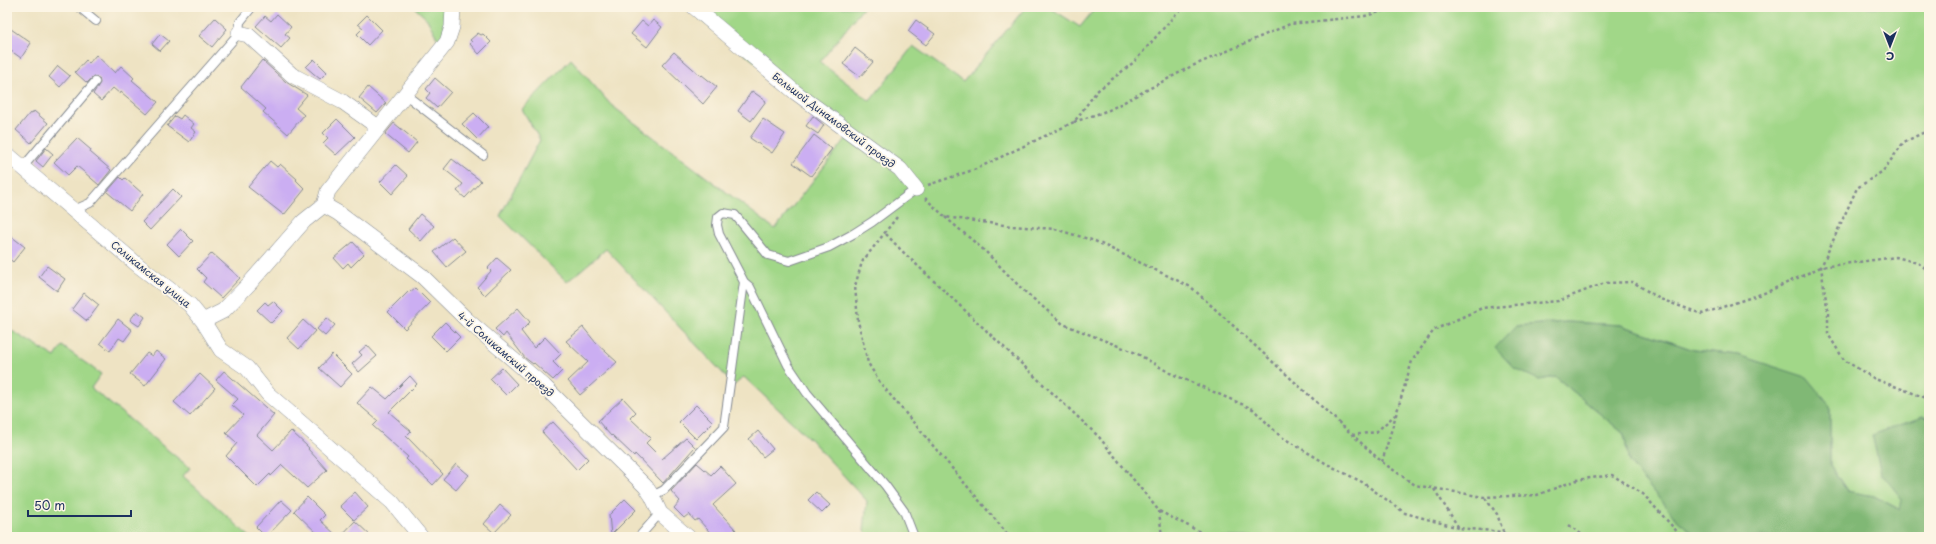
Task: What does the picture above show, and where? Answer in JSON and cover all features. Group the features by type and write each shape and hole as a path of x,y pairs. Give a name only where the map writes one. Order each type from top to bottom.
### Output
{"street":[{"path":"203,321 224,310 249,284 304,221 324,205 328,191 378,127 391,115 447,42 452,27 453,7"},
{"name":"Большой Динамовский проезд","path":"694,7 795,92 900,169 916,189"},
{"path":"239,33 248,35 292,75 343,102 378,127"},
{"name":"Соликамская улица","path":"7,154 139,266 190,305 203,321 221,350 246,368 268,394 392,502 421,537"},
{"name":"4-й Соликамский проезд","path":"324,205 338,213 422,276 467,320 544,386 646,487 660,513 688,537"}],"lane":[{"path":"80,7 96,22"},
{"path":"74,210 90,203 239,33 240,22 252,7"},
{"path":"23,167 94,82"},
{"path":"406,95 483,155"},
{"path":"914,537 904,511 807,393 788,365 750,287 744,282 719,234 717,225 718,217 723,213 735,215 768,255 789,261 829,247 853,234 872,222 916,189"},
{"path":"652,496 664,490 724,427 744,282"},
{"path":"639,537 660,513"}],"path":[{"path":"1074,122 1097,91 1134,62 1182,7"},
{"path":"1398,7 1365,16 1290,24 1190,67 1108,110 1074,122 976,168 916,189 945,217 985,251 1023,290 1063,324 1136,353 1170,373 1253,409 1280,436 1327,464 1362,482 1405,513 1459,528 1503,532"},
{"path":"1929,130 1904,142 1883,172 1856,188 1821,267 1828,313 1828,334 1844,360 1875,378 1929,399"},
{"path":"899,215 886,234 862,262 855,286 858,322 868,363 881,384 1010,537"},
{"path":"945,217 1055,230 1095,241 1191,287 1382,462 1415,485 1484,497 1537,495 1577,480 1612,475 1643,494 1682,537"},
{"path":"886,234 901,250 1099,437 1159,511 1210,537"},
{"path":"1382,462 1412,360 1434,330 1482,308 1558,301 1605,283 1633,282 1660,299 1702,314 1767,292 1821,267 1896,257 1918,263 1929,270"},
{"path":"1352,435 1376,432 1396,414"},
{"path":"1434,488 1459,528"},
{"path":"1484,497 1497,514 1503,532 1507,537"},
{"path":"1159,511 1162,537"},
{"path":"1569,525 1585,537"}],"green space":[{"path":"414,7 449,7 441,45 427,19"},
{"path":"712,7 862,7 863,8 820,62 870,101 913,46 963,82 1026,7 1049,7 1080,27 1096,7 1929,7 1929,418 1922,417 1881,473 1903,499 1901,510 1874,496 1848,492 1830,465 1830,406 1738,355 1694,350 1621,325 1567,322 1516,326 1539,380 1556,377 1624,434 1629,462 1676,519 1697,537 870,537 864,531 867,501 811,440 744,377 734,385 606,249 567,282 500,216 540,140 522,109 571,59 611,105 775,229 849,135 700,19"},
{"path":"1567,322 1621,325 1694,350 1738,355 1806,377 1830,406 1830,465 1847,491 1874,496 1900,510 1902,499 1881,473 1872,435 1922,417 1929,418 1929,537 1697,537 1676,519 1629,462 1624,434 1556,377 1539,380 1515,369 1495,348 1516,326"},
{"path":"7,328 55,357 62,346 101,374 91,388 190,468 183,476 250,537 7,537"}],"building":[{"path":"277,14 291,27 285,34 290,38 281,48 256,26 265,16 271,21"},
{"path":"367,15 382,30 368,45 357,34 363,28 358,24"},
{"path":"215,18 227,29 212,47 199,36"},
{"path":"653,20 662,27 647,47 631,34 642,21 648,26"},
{"path":"916,20 935,34 926,45 908,31"},
{"path":"11,29 31,43 21,58 7,48 7,35"},
{"path":"478,33 481,35 483,34 491,42 479,54 470,44 472,42 470,40"},
{"path":"160,34 169,41 160,51 152,44"},
{"path":"855,48 873,62 860,77 843,64"},
{"path":"674,52 701,76 702,75 717,87 703,104 662,65"},
{"path":"96,55 115,73 121,66 134,78 132,80 158,102 147,114 121,92 120,94 113,88 101,101 93,94 100,83 99,78 93,77 87,83 75,72 86,60 89,63"},
{"path":"314,59 327,72 320,79 306,67"},
{"path":"262,60 286,82 307,95 296,108 304,115 288,134 263,112 266,109 241,87"},
{"path":"58,66 70,76 60,87 49,77"},
{"path":"435,78 451,92 437,108 426,98 430,93 426,89"},
{"path":"368,87 386,103 377,113 359,98"},
{"path":"752,91 766,101 751,121 738,111"},
{"path":"34,111 48,123 31,143 16,130 30,113 32,114"},
{"path":"474,113 488,127 477,139 462,124"},
{"path":"183,115 194,124 191,128 196,132 189,142 167,126 175,116 180,119"},
{"path":"813,116 824,125 818,134 806,126"},
{"path":"337,119 355,137 336,155 323,143 328,138 323,133"},
{"path":"763,119 785,134 772,153 750,138"},
{"path":"394,123 417,142 408,153 385,134"},
{"path":"814,135 832,149 811,176 793,163"},
{"path":"77,138 91,150 90,152 111,170 99,185 77,166 68,175 54,162"},
{"path":"46,148 53,154 43,167 36,161"},
{"path":"452,159 481,181 465,198 457,191 463,184 444,169"},
{"path":"270,161 277,167 280,164 297,179 296,180 305,189 284,215 248,187"},
{"path":"396,165 408,176 392,194 380,182"},
{"path":"120,177 123,180 125,178 143,194 130,211 107,192"},
{"path":"173,189 181,197 150,230 142,222"},
{"path":"420,214 434,226 421,241 408,229"},
{"path":"181,229 193,241 179,256 167,244"},
{"path":"7,233 25,247 13,262 7,257"},
{"path":"453,237 466,251 447,267 434,252"},
{"path":"353,242 364,254 351,267 348,263 343,268 334,258"},
{"path":"212,253 240,278 221,298 203,282 206,278 197,269"},
{"path":"497,258 511,270 485,295 477,287 491,271 488,268"},
{"path":"47,266 65,279 57,291 39,277"},
{"path":"415,288 430,303 405,329 388,312 409,291 410,292"},
{"path":"84,293 99,305 87,321 72,309"},
{"path":"273,301 283,311 271,323 257,310 265,302 268,305"},
{"path":"518,308 530,322 521,331 534,348 545,337 561,354 553,362 562,371 553,380 534,363 533,364 525,358 506,333 503,337 495,329"},
{"path":"137,311 145,317 139,326 130,320"},
{"path":"327,318 335,325 325,336 317,329"},
{"path":"118,319 132,330 124,341 119,338 110,351 100,343"},
{"path":"303,320 315,331 299,349 287,338"},
{"path":"445,322 460,337 446,351 431,336"},
{"path":"583,327 596,343 617,362 580,395 568,381 588,362 566,341"},
{"path":"367,345 377,356 359,372 352,364 362,355 359,352"},
{"path":"156,351 166,359 145,386 130,374 147,353 152,356"},
{"path":"332,354 352,374 340,387 319,368"},
{"path":"502,368 517,384 506,395 490,379"},
{"path":"224,371 274,415 257,435 273,450 291,431 309,448 308,449 327,470 307,488 282,465 257,487 226,456 237,443 226,433 243,415 232,405 238,399 216,380"},
{"path":"200,374 215,388 190,416 174,402"},
{"path":"410,376 417,384 389,412 411,431 406,436 443,474 433,485 406,459 408,457 373,426 378,421 357,403 372,387 387,399"},
{"path":"623,398 636,412 630,418 651,438 646,443 662,459 686,438 695,447 663,483 635,454 634,456 612,435 611,436 598,421"},
{"path":"696,405 713,422 696,439 679,422"},
{"path":"553,422 588,459 577,470 542,432"},
{"path":"758,431 773,449 763,457 749,439"},
{"path":"697,463 711,475 720,466 736,484 713,505 736,530 728,537 714,537 698,519 695,521 689,514 684,518 674,508 680,501 671,491"},
{"path":"456,464 469,475 456,490 443,479"},
{"path":"355,492 368,507 354,520 340,506"},
{"path":"816,492 830,505 822,513 808,500"},
{"path":"307,497 325,515 320,520 338,537 321,537 294,511"},
{"path":"625,499 636,510 611,535 609,515"},
{"path":"281,500 292,510 266,537 256,527"},
{"path":"500,505 511,515 494,533 484,524"},
{"path":"355,521 372,537 340,537"}]}
